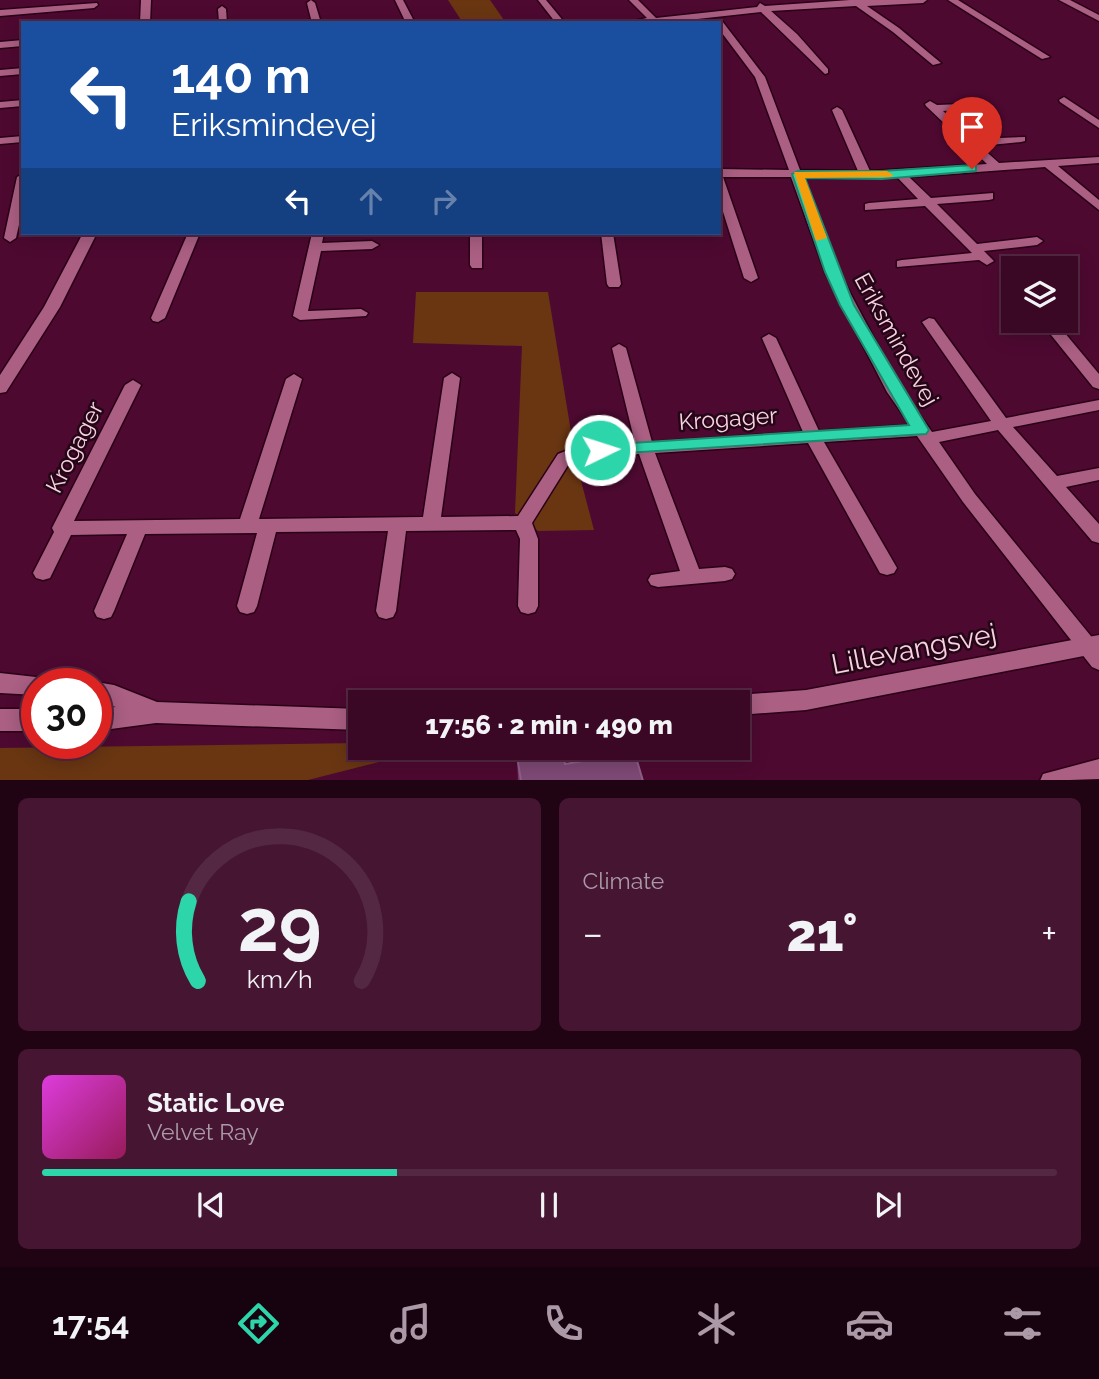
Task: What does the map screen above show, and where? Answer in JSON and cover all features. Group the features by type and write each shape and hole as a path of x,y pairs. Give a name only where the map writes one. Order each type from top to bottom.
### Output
{"street":[{"path":"3,0 0,11 94,5"},
{"path":"145,21 146,0"},
{"path":"399,0 410,21"},
{"path":"542,0 559,21"},
{"path":"633,0 656,21 713,17 764,9 923,0"},
{"path":"753,0 794,36 825,71"},
{"path":"952,0 1045,57"},
{"path":"1063,0 1099,18"},
{"path":"855,2 936,64"},
{"path":"311,3 316,21"},
{"path":"222,9 223,21"},
{"name":"Eriksmindevej","path":"721,27 760,77 832,272 847,305 923,435 1095,651"},
{"path":"0,45 21,43"},
{"path":"0,73 21,71"},
{"path":"1064,100 1099,125"},
{"path":"0,105 21,103"},
{"path":"984,105 932,106 996,167"},
{"path":"837,110 866,175"},
{"path":"0,141 21,139"},
{"path":"971,143 1021,139"},
{"path":"721,173 900,174 1099,160"},
{"path":"1048,163 1099,206"},
{"path":"900,174 980,255"},
{"path":"3,241 21,183"},
{"path":"721,185 751,278"},
{"path":"869,207 989,196"},
{"path":"0,388 52,307 89,235"},
{"path":"158,318 193,235"},
{"path":"476,235 477,265"},
{"path":"607,235 614,284"},
{"path":"3,241 25,236"},
{"path":"361,313 300,316 317,240 372,245"},
{"path":"902,264 980,255 1037,241"},
{"path":"929,322 1002,425 1099,536"},
{"path":"1057,333 1099,384"},
{"name":"Krogager","path":"769,338 813,437 887,568"},
{"path":"620,348 645,448 692,577"},
{"path":"431,525 452,378"},
{"path":"247,527 294,379"},
{"name":"Krogager","path":"133,385 61,528 523,523 564,458 578,452 813,437 923,435 1002,425 1099,405"},
{"path":"1053,483 1099,474"},
{"path":"523,523 529,539 528,606"},
{"path":"247,606 268,526"},
{"path":"386,611 398,526"},
{"path":"104,611 139,527"},
{"name":"Krogager","path":"43,573 65,528"},
{"path":"658,580 725,574"},
{"name":"Lillevangsvej","path":"750,704 806,700 1095,651"},
{"path":"0,683 21,684"},
{"path":"112,695 156,712"},
{"path":"112,718 156,712 348,720"},
{"path":"0,720 21,720"},
{"path":"1051,780 1099,769"}],"shaded area":[{"path":"448,0 490,0 505,21 462,21"},
{"path":"416,292 548,292 576,462 594,530 538,531 515,513 522,346 413,343"},
{"path":"348,743 348,760 387,760 308,780 0,780 0,748 21,748 21,759 112,759 112,746"}],"building":[{"path":"518,760 564,760 565,764 589,760 637,760 643,780 521,780"}],"slow traffic":[{"path":"820,238 798,174 887,175"}],"route":[{"path":"600,450 920,430 895,392 847,305 832,272 798,174 882,175 972,169"}]}
